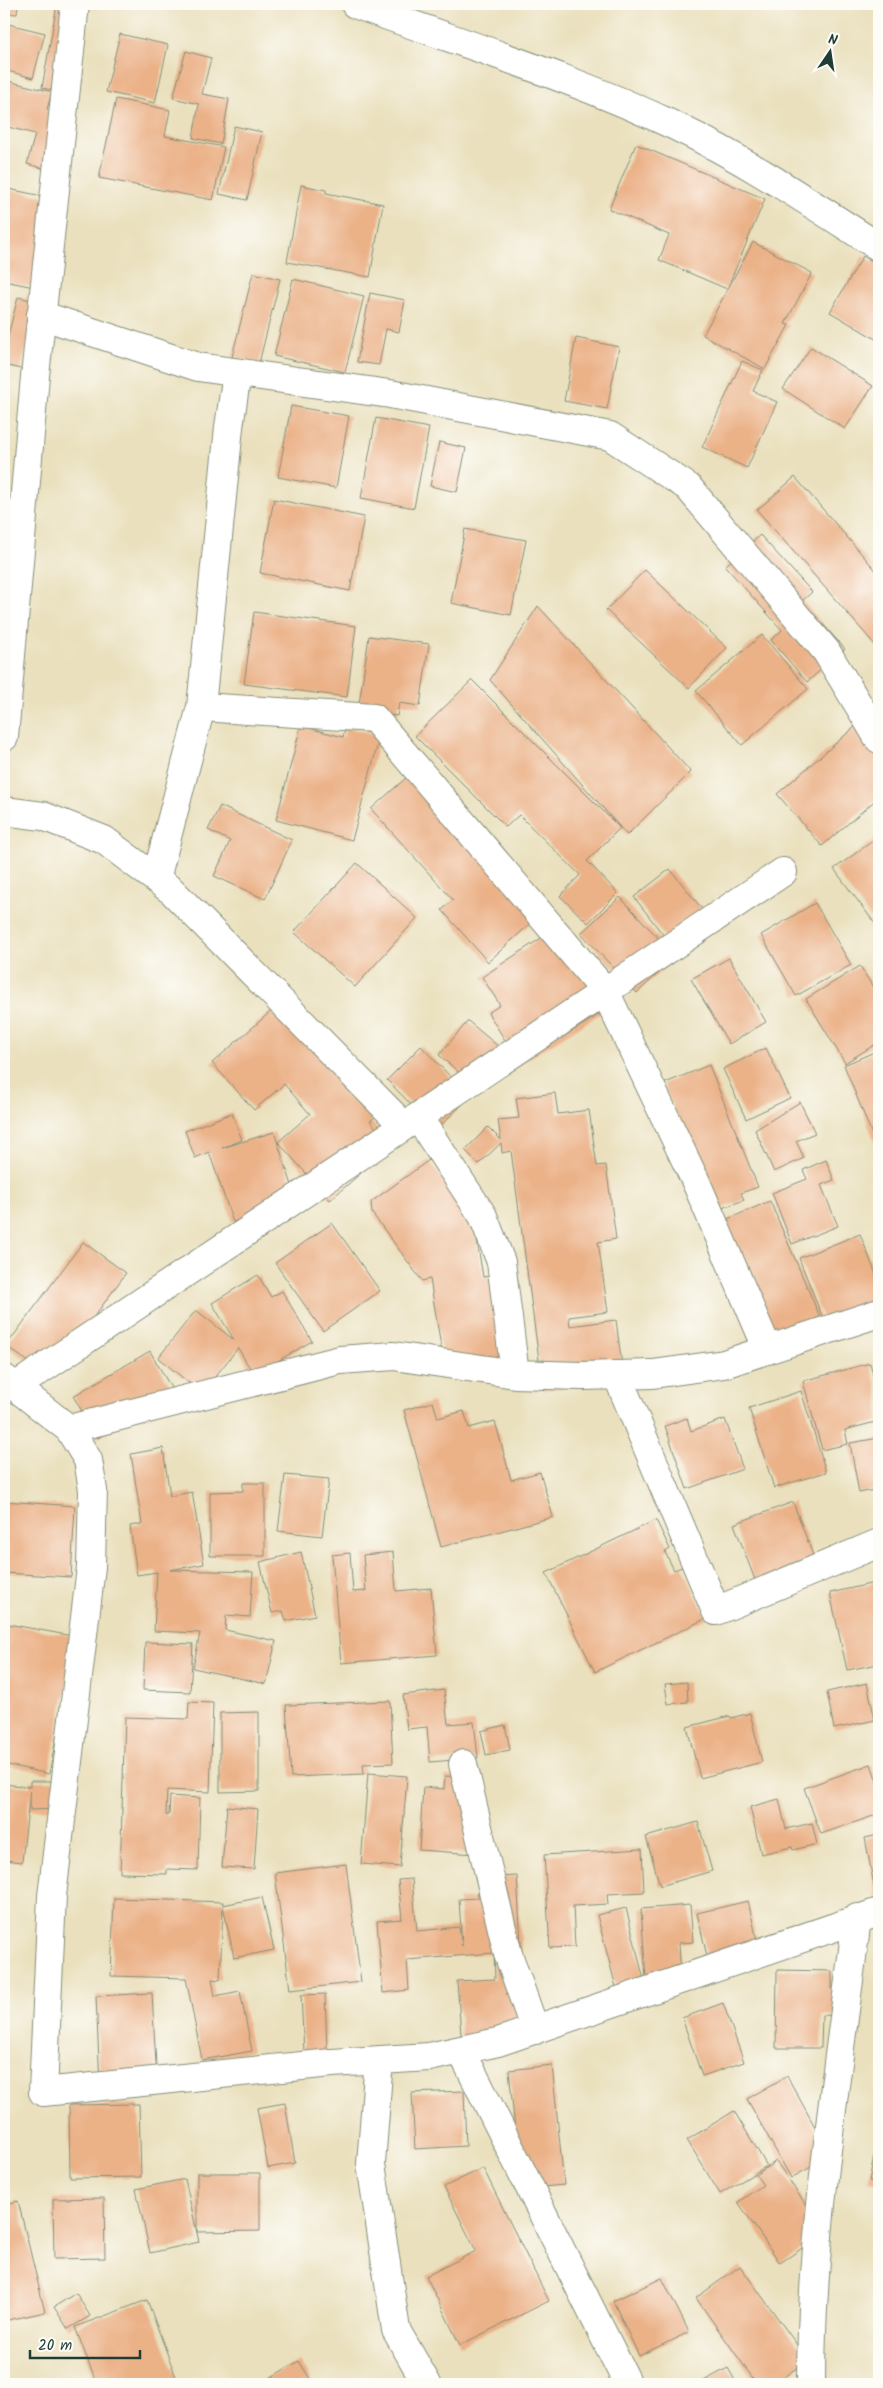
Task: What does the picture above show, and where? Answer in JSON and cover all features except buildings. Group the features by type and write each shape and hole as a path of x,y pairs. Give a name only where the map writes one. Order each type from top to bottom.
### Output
{"street":[{"path":"4,736 41,315 75,4"},
{"path":"355,4 556,75 677,127 756,170 879,247"},
{"path":"41,315 198,367 390,394 610,436 688,487 826,651 879,739"},
{"path":"156,879 201,707 229,427 237,373"},
{"path":"201,707 374,718 605,991 696,1182 768,1350"},
{"path":"4,811 44,816 104,840 172,891 411,1121 483,1216 501,1262 515,1374"},
{"path":"783,872 411,1121 10,1382 69,1429 88,1460 93,1490 91,1567 52,1896 43,2092 379,2060 429,2057 498,2042 868,1915 821,2207 811,2342 811,2384"},
{"path":"69,1429 340,1360 394,1356 515,1374 616,1376 653,1374 724,1364 879,1313"},
{"path":"616,1376 716,1611 879,1543"},
{"path":"463,1764 508,1954 535,2030"},
{"path":"461,2050 628,2384"},
{"path":"379,2060 371,2164 394,2320 396,2330 427,2384"}]}
